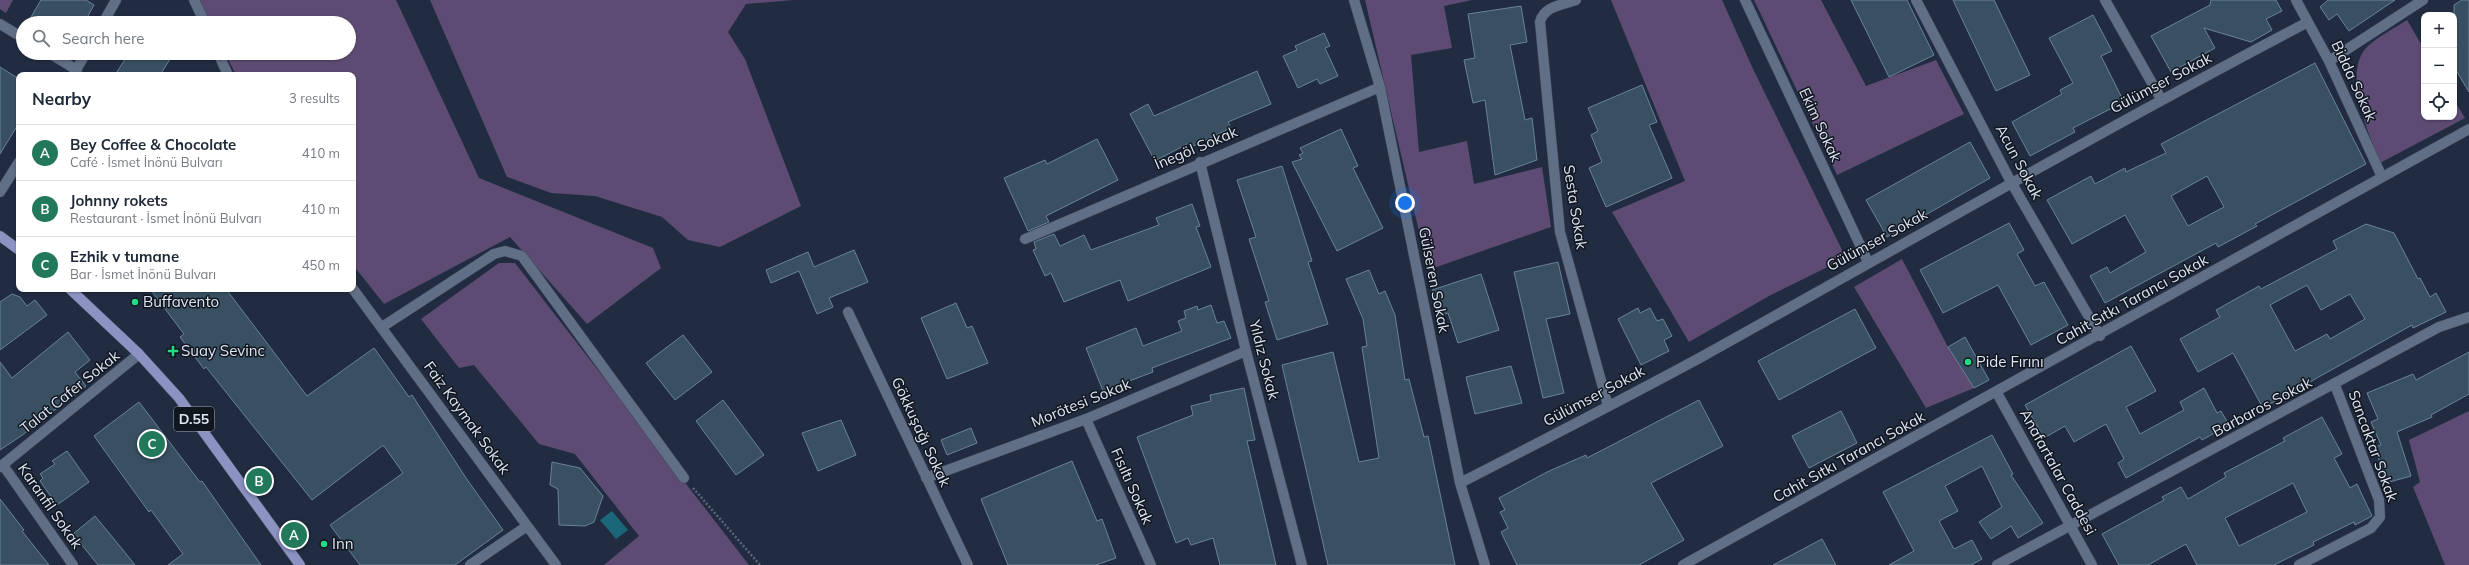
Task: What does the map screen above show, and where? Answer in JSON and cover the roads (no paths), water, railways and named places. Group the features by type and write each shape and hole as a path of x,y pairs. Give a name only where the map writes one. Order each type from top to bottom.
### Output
{"main road":[{"path":"0,237 16,248"},
{"name":"D.55","path":"73,292 139,354 179,398 300,565"}],"street":[{"path":"107,16 116,0"},
{"path":"194,0 201,16"},
{"name":"Gülseren Sokak","path":"1354,0 1380,87 1460,483 1486,565"},
{"name":"Sesta Sokak","path":"1576,0 1546,10 1542,14 1540,22 1560,232 1608,406"},
{"name":"Ekim Sokak","path":"1745,0 1868,262"},
{"name":"Acun Sokak","path":"1916,0 2011,182 2100,336"},
{"path":"2105,0 2161,99"},
{"name":"Bidda Sokak","path":"2296,0 2329,61 2382,177"},
{"path":"2329,61 2423,0"},
{"name":"Gülümser Sokak","path":"1460,483 1704,355 2161,99 2308,22"},
{"path":"0,24 16,34"},
{"path":"59,60 75,72 82,60"},
{"path":"221,60 227,72"},
{"name":"İnegöl Sokak","path":"1024,239 1200,162 1380,87"},
{"name":"Cahit Sıtkı Tarancı Sokak","path":"1683,565 2100,336 2469,129"},
{"name":"Yıldız Sokak","path":"1200,162 1246,351 1302,565"},
{"path":"0,192 16,167"},
{"path":"382,327 494,254 505,251 522,256 684,478"},
{"name":"Faiz Kaymak Sokak","path":"355,292 556,565"},
{"name":"Gökkuşağı Sokak","path":"848,312 968,565"},
{"name":"Barbaros Sokak","path":"1997,565 2439,328 2469,318"},
{"name":"Morötesi Sokak","path":"926,478 1086,419 1246,351"},
{"name":"Talat Cafer Sokak","path":"1,466 139,354"},
{"name":"Sancaktar Sokak","path":"2299,565 2371,528 2380,517 2379,500 2335,385"},
{"name":"Anafartalar Caddesi","path":"1997,393 2092,565"},
{"name":"Fısıltı Sokak","path":"1086,419 1151,565"},
{"name":"Karanfil Sokak","path":"1,466 73,565"},
{"path":"470,565 527,526"}],"water":[{"path":"612,511 628,530 616,539 600,520"}],"place":[{"name":"Buffavento","path":"135,302"},
{"name":"Suay Sevinc","path":"173,351"},
{"name":"Pide Fırını","path":"1968,362"},
{"name":"Ezhik v tumane","path":"152,444"},
{"name":"Johnny rokets","path":"259,481"},
{"name":"Bey Coffee & Chocolate","path":"294,535"},
{"name":"Inn","path":"324,544"}]}
